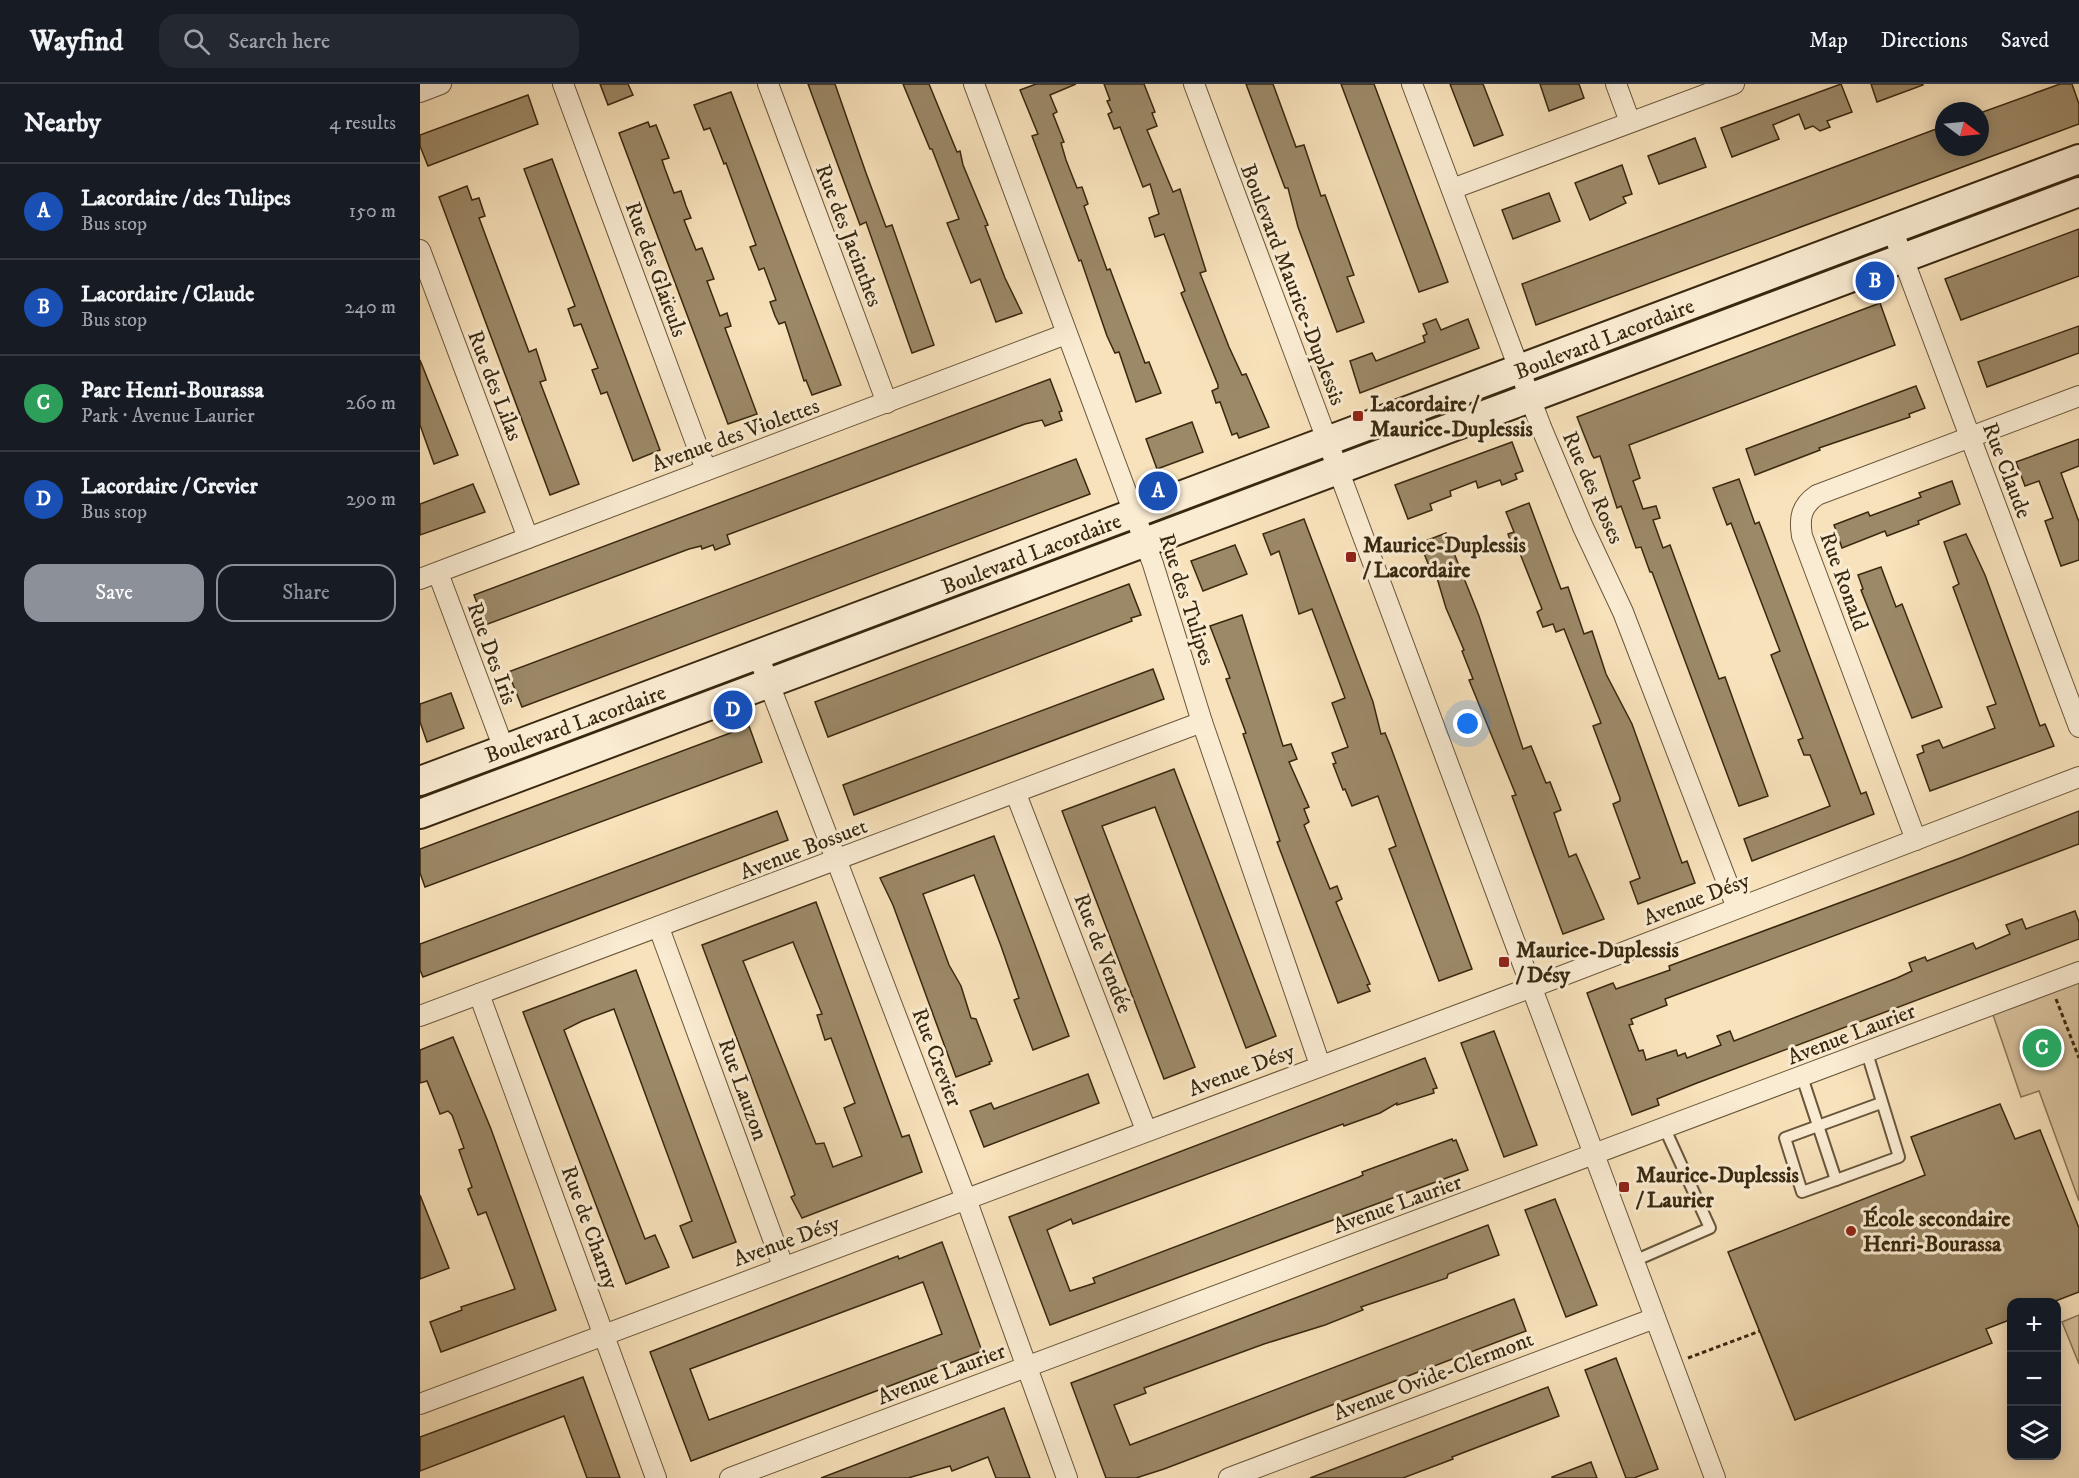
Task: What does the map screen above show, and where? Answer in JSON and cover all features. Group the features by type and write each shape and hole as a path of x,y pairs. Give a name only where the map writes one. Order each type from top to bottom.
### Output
{"main road":[{"name":"Boulevard Lacordaire","path":"420,781 2079,159"},
{"name":"Boulevard Lacordaire","path":"420,814 2079,192"}],"street":[{"path":"420,92 441,84"},
{"name":"Rue des Glaïeuls","path":"563,84 706,470"},
{"name":"Rue des Jacinthes","path":"768,84 887,404"},
{"name":"Rue des Tulipes","path":"974,84 1135,513 1202,722 1320,1065"},
{"name":"Boulevard Maurice-Duplessis","path":"1194,84 1715,1478"},
{"name":"Rue des Roses","path":"1412,84 1530,399 1569,494 1627,621 1737,908"},
{"path":"1616,84 1630,122"},
{"path":"1452,189 1734,84"},
{"name":"Rue Claude","path":"1892,229 2079,727"},
{"name":"Rue des Lilas","path":"420,250 528,538"},
{"name":"Avenue des Violettes","path":"429,576 706,470 887,404 1066,333"},
{"name":"Rue Ronald","path":"1916,840 1803,536 1802,510 1808,501 1817,495 2079,396"},
{"name":"Rue Des Iris","path":"429,576 504,750"},
{"name":"Rue Crevier","path":"758,656 966,1199 1067,1478"},
{"name":"Avenue Bossuet","path":"420,1016 838,861 1202,722"},
{"name":"Avenue Désy","path":"421,1399 606,1334 966,1199 2079,777"},
{"name":"Rue de Vendée","path":"1016,794 1146,1130"},
{"name":"Rue Lauzon","path":"659,928 783,1266"},
{"name":"Avenue Laurier","path":"730,1478 1594,1156 2079,972"},
{"name":"Rue de Charny","path":"479,994 606,1334 656,1478"},
{"name":"Avenue Ovide-Clermont","path":"1229,1478 1655,1318"}],"lane":[{"path":"1867,1053 1899,1157 1802,1192 1785,1138 1881,1103"},
{"path":"1802,1077 1836,1180"},
{"path":"1634,1261 1710,1228 1665,1129"}],"path":[{"path":"2050,983 2079,1058"},
{"path":"1672,1364 1760,1331"}],"shaded area":[{"path":"2079,972 2079,1201 2039,1091 2021,1097 1990,1006"},
{"path":"2079,1315 2079,1364 2062,1322"}],"building":[{"path":"600,84 628,84 633,95 608,105"},
{"path":"808,84 835,84 886,227 892,225 934,345 912,353 866,222 860,225"},
{"path":"903,84 929,84 957,152 960,151 963,165 988,225 985,226 1005,278 1022,313 996,322 980,279 971,283 947,223 959,219 932,149 930,149"},
{"path":"1036,84 1076,84 1050,95 1057,112 1053,114 1064,142 1061,143 1066,160 1077,188 1082,187 1088,204 1084,206 1107,270 1110,269 1145,363 1149,362 1161,393 1136,402 1119,352 1115,353 1107,336 1081,260 1079,261 1032,136 1038,134 1020,90"},
{"path":"1104,84 1144,84 1155,112 1152,113 1157,126 1147,130 1173,192 1180,189 1206,271 1200,273 1229,347 1242,375 1246,374 1269,427 1239,438 1237,433 1232,435 1220,402 1216,403 1212,391 1218,388 1218,385 1181,293 1185,291 1164,234 1155,237 1149,218 1159,214 1150,184 1143,187 1120,127 1114,129 1108,114 1112,112"},
{"path":"1246,84 1273,84 1296,147 1304,145 1321,196 1325,195 1354,275 1347,277 1364,322 1337,332 1298,227 1288,188 1285,188"},
{"path":"1341,84 1374,84 1448,282 1419,292"},
{"path":"1450,84 1483,84 1503,135 1474,146"},
{"path":"1540,84 1579,84 1584,98 1549,111"},
{"path":"1841,84 1852,112 1827,121 1830,127 1820,131 1813,126 1805,129 1799,114 1773,125 1779,139 1732,157 1721,128"},
{"path":"1871,84 1922,84 1923,85 1877,102"},
{"path":"2060,84 2072,84 2079,104 2079,124 1536,325 1522,284 1935,129 1935,156 1989,156 1989,110"},
{"path":"731,92 841,385 812,395 806,380 804,381 785,322 779,324 775,316 770,302 776,300 764,268 759,270 750,247 756,245 726,163 724,164 710,128 704,130 694,105"},
{"path":"528,95 538,124 428,166 420,146 420,135"},
{"path":"648,122 650,127 656,125 669,158 662,160 674,193 681,191 691,218 684,220 696,250 702,248 714,279 707,281 720,316 727,313 731,326 725,328 757,414 728,424 619,133"},
{"path":"1695,138 1706,167 1659,184 1648,156"},
{"path":"552,159 660,450 633,461 607,392 601,394 592,370 598,368 581,324 574,326 568,309 575,306 524,169"},
{"path":"1622,165 1632,194 1623,197 1626,203 1590,220 1575,183"},
{"path":"467,186 472,200 479,198 485,216 479,218 529,352 536,349 546,380 540,382 579,484 550,495 439,197"},
{"path":"1549,193 1560,221 1513,239 1502,210"},
{"path":"2079,229 2079,276 1961,320 1945,279"},
{"path":"1880,303 1895,345 1629,445 1640,478 1633,481 1643,509 1656,506 1660,518 1653,520 1663,548 1670,545 1719,679 1725,677 1768,796 1739,806 1652,572 1650,572 1641,547 1636,548 1621,506 1617,508 1600,456 1594,458 1592,455 1577,417"},
{"path":"1436,319 1441,330 1468,319 1479,348 1360,393 1350,361 1372,353 1376,361 1425,342 1423,336 1427,334 1423,324"},
{"path":"2079,326 2079,353 1987,387 1978,362"},
{"path":"420,360 458,455 434,464 420,425"},
{"path":"1050,379 1062,411 1059,412 1062,420 1045,426 1042,420 1025,424 727,535 730,544 715,550 713,545 702,549 701,546 689,549 485,625 474,595"},
{"path":"1916,386 1925,408 1909,414 1910,417 1819,448 1820,450 1755,475 1746,449"},
{"path":"1192,422 1203,452 1157,469 1146,439"},
{"path":"2079,439 2079,466 2061,473 2079,522 2079,560 2061,566 2045,521 2053,518 2039,481 2025,486 2016,462"},
{"path":"1512,442 1523,471 1515,474 1517,479 1502,485 1500,480 1478,488 1476,481 1450,491 1451,496 1430,504 1432,510 1408,519 1395,485"},
{"path":"1076,459 1090,494 522,707 508,672"},
{"path":"1739,479 1755,524 1759,522 1861,794 1866,792 1874,814 1752,861 1744,839 1830,806 1810,755 1804,755 1798,740 1803,738 1771,655 1780,651 1731,523 1727,525 1713,488"},
{"path":"1952,481 1960,504 1918,521 1919,524 1887,536 1885,531 1842,548 1834,525 1868,512 1870,516 1921,497 1919,493"},
{"path":"473,484 485,512 420,535 420,504"},
{"path":"1529,503 1561,589 1568,587 1584,634 1592,631 1606,674 1632,724 1682,863 1687,861 1695,883 1638,904 1630,882 1640,878 1613,804 1620,801 1620,798 1593,726 1601,723 1564,629 1556,632 1553,624 1543,627 1537,612 1542,609 1517,546 1513,548 1508,534 1514,532 1506,512"},
{"path":"1304,519 1373,702 1381,734 1385,733 1390,745 1472,969 1439,981 1389,849 1396,846 1378,796 1352,806 1345,789 1343,790 1333,764 1336,763 1332,753 1348,747 1332,703 1345,698 1312,609 1299,614 1279,551 1271,555 1263,534"},
{"path":"1446,533 1479,616 1523,749 1531,746 1546,783 1550,782 1561,810 1554,813 1569,857 1576,854 1604,919 1563,934 1512,796 1516,795 1469,680 1473,679 1462,651 1464,650 1446,608 1437,578 1434,579 1420,543"},
{"path":"1966,534 1985,575 2040,726 2045,724 2054,746 1930,791 1917,755 1924,752 1922,746 1939,740 1943,748 1995,728 1987,707 1996,704 1953,587 1959,584 1944,542"},
{"path":"1235,545 1247,574 1203,591 1191,561"},
{"path":"1881,567 1896,607 1902,604 1942,707 1912,718 1861,590 1863,589 1858,575"},
{"path":"1129,584 1141,615 1131,618 1132,621 828,737 815,702"},
{"path":"1242,615 1283,746 1291,744 1297,759 1289,762 1309,807 1304,809 1309,822 1304,825 1330,889 1337,886 1342,899 1336,902 1370,984 1367,985 1370,991 1338,1003 1277,842 1280,841 1243,734 1246,733 1226,679 1230,678 1210,626"},
{"path":"1153,669 1164,699 854,815 843,785"},
{"path":"451,693 464,728 427,742 420,722 420,704"},
{"path":"749,726 762,762 425,887 420,873 420,849"},
{"path":"1174,769 1276,1036 1246,1048 1155,807 1102,826 1195,1067 1164,1079 1062,811"},
{"path":"777,811 788,840 423,977 420,970 420,944"},
{"path":"2079,811 2079,844 1665,999 1667,1005 1631,1019 1633,1024 1629,1025 1639,1051 1643,1050 1646,1060 1676,1050 1678,1056 1685,1053 1687,1058 1721,1045 1717,1036 1730,1031 1734,1041 1897,978 1912,971 1909,963 1925,957 1927,961 1973,943 1976,949 2010,934 2006,925 2022,919 2026,929 2075,911 2079,922 2079,939 1697,1083 1657,1099 1659,1105 1632,1115 1587,993 1613,983 1616,989 1670,970 1669,966 1963,857"},
{"path":"994,836 1069,1036 1033,1050 1014,1000 1019,998 974,875 923,894 949,965 961,986 971,1018 976,1019 992,1061 989,1062 990,1064 956,1077 893,905 880,878"},
{"path":"816,902 902,1137 909,1135 922,1172 802,1218 791,1197 795,1195 702,945","holes":["793,942 822,1014 817,1015 825,1040 831,1038 855,1103 844,1108 862,1156 833,1167 824,1143 816,1144 743,961"]},
{"path":"636,970 736,1242 693,1258 680,1226 692,1221 614,1009 582,1021 564,1030 645,1239 655,1235 669,1267 626,1284 523,1012"},
{"path":"1494,1031 1537,1145 1504,1157 1461,1043"},
{"path":"453,1037 491,1129 556,1310 441,1352 430,1322 462,1310 461,1307 515,1289 486,1212 478,1215 468,1189 472,1187 459,1150 464,1148 452,1115 448,1111 440,1114 427,1081 420,1083 420,1050"},
{"path":"1425,1058 1437,1088 1433,1089 1434,1093 1397,1105 1397,1103 1380,1113 1344,1126 1343,1124 1073,1224 1071,1219 1047,1230 1070,1291 1095,1283 1093,1278 1359,1177 1363,1175 1362,1172 1452,1139 1456,1140 1468,1170 1050,1325 1009,1217"},
{"path":"1088,1074 1099,1103 984,1147 970,1111 991,1103 994,1109"},
{"path":"2000,1104 2015,1139 2040,1130 2079,1228 2079,1292 2061,1299 2007,1298 2007,1321 1986,1329 1992,1343 1795,1420 1728,1252 1925,1175 1911,1137"},
{"path":"420,1195 449,1268 420,1279"},
{"path":"1555,1199 1597,1305 1566,1317 1525,1210"},
{"path":"1488,1225 1499,1255 1448,1274 1447,1278 1361,1307 1363,1310 1325,1325 1264,1344 1144,1388 1146,1393 1114,1405 1130,1445 1514,1299 1526,1331 1164,1469 1136,1478 1106,1478 1071,1383"},
{"path":"942,1242 982,1351 691,1461 650,1352 898,1256 899,1259","holes":["923,1282 942,1334 709,1420 690,1369"]},
{"path":"1616,1358 1658,1469 1634,1478 1626,1478 1585,1370"},
{"path":"583,1377 620,1478 587,1478 564,1416 420,1471 420,1437"},
{"path":"1548,1387 1559,1416 1452,1457 1453,1459 1403,1478 1310,1478"},
{"path":"1004,1408 1030,1478 996,1478 988,1457 952,1471 950,1466 908,1478 821,1478"},
{"path":"1591,1462 1597,1478 1552,1478 1552,1477"}],"place":[{"name":"Lacordaire / Claude","path":"1875,281"},
{"name":"Lacordaire / Maurice-Duplessis","path":"1358,416"},
{"name":"Lacordaire / des Tulipes","path":"1158,491"},
{"name":"Maurice-Duplessis / Lacordaire","path":"1351,557"},
{"name":"Lacordaire / Crevier","path":"733,710"},
{"name":"Maurice-Duplessis / Désy","path":"1504,962"},
{"name":"Parc Henri-Bourassa","path":"2042,1048"},
{"name":"Maurice-Duplessis / Laurier","path":"1624,1187"},
{"name":"École secondaire Henri-Bourassa","path":"1851,1231"}]}
